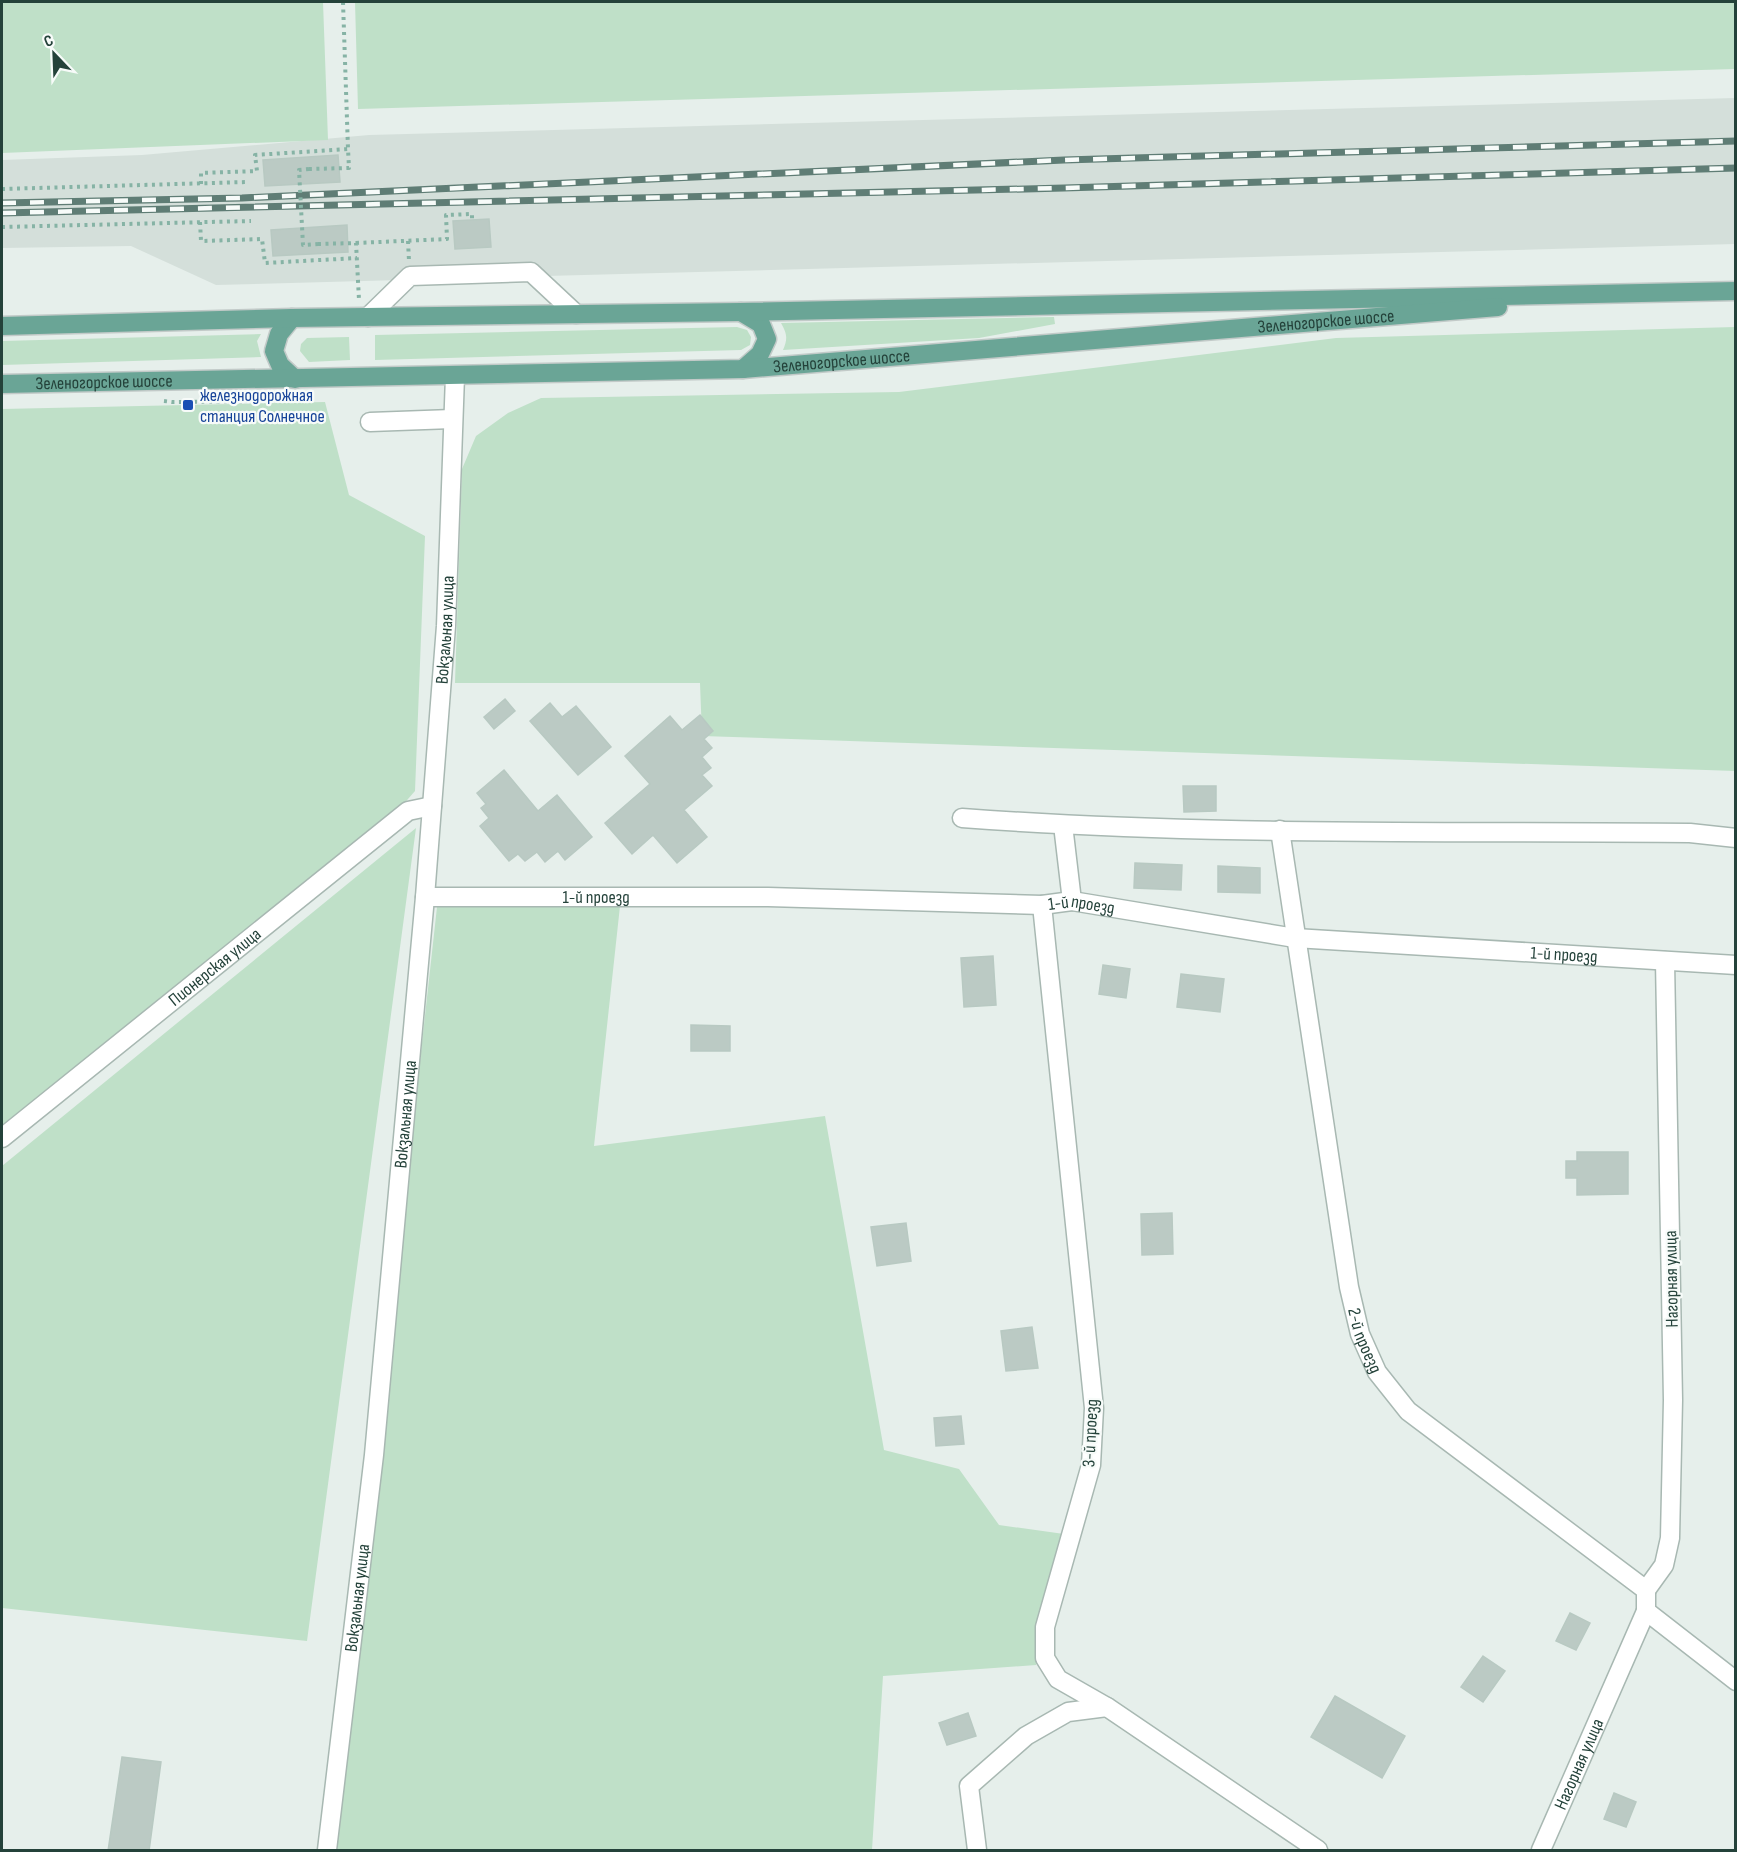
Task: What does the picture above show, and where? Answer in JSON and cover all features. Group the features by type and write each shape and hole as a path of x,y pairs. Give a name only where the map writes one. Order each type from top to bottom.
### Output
{"main road":[{"name":"Зеленогорское шоссе","path":"2,326 292,318 740,312 1736,291"},
{"name":"Зеленогорское шоссе","path":"2,384 743,369 1680,293"},
{"path":"740,312 761,324 767,339 760,354 743,369"},
{"path":"292,318 279,334 274,351 280,364 295,379"}],"street":[{"path":"363,317 410,276 531,272 576,314"},
{"name":"Вокзальная улица","path":"327,1851 374,1455 425,897 446,626 455,376"},
{"path":"370,422 452,419"},
{"name":"Пионерская улица","path":"2,1138 408,811 432,806"},
{"path":"962,818 1064,825 1280,830 1690,833 1736,838"},
{"path":"1064,825 1072,901"},
{"name":"2-й проезд","path":"1280,830 1349,1287 1360,1334 1377,1372 1408,1411 1646,1590"},
{"name":"1-й проезд","path":"425,897 768,897 1042,905 1072,901 1295,938 1736,964"},
{"name":"3-й проезд","path":"1042,905 1094,1408 1091,1465 1045,1628 1045,1658 1058,1679 1107,1707 1318,1851"},
{"name":"Нагорная улица","path":"1646,1590 1664,1565 1670,1538 1673,1400 1665,961"},
{"path":"1646,1590 1646,1611 1736,1681"},
{"name":"Нагорная улица","path":"1541,1851 1646,1611"},
{"path":"977,1851 969,1786 1026,1737 1068,1712 1107,1707"}],"path":[{"path":"343,2 349,168 299,170 303,245 447,239 446,215 472,214 472,220"},
{"path":"201,184 201,173 256,171 255,155 348,149"},
{"path":"2,189 247,182"},
{"path":"2,227 251,221"},
{"path":"200,222 201,241 262,239 265,263 357,258"},
{"path":"356,243 363,317"}],"shaded area":[{"path":"1735,98 1735,244 216,285 131,246 2,248 2,160 142,155 369,135"}],"green space":[{"path":"2,2 323,2 328,140 2,153"},
{"path":"355,2 1735,2 1735,69 358,109"},
{"path":"1054,317 1055,324 979,338 783,350 786,336 781,323"},
{"path":"737,327 747,330 751,337 750,345 741,350 375,360 375,335"},
{"path":"1735,327 1735,771 702,736 700,683 455,683 462,469 476,436 508,413 541,398 899,392 1336,338"},
{"path":"261,334 257,341 261,357 2,365 2,341"},
{"path":"349,337 350,360 309,362 300,351 301,344 307,338"},
{"path":"325,402 349,495 425,536 415,791 394,815 2,1130 2,409"},
{"path":"416,828 307,1641 2,1608 2,1166"},
{"path":"620,906 594,1146 825,1116 884,1450 959,1469 999,1525 1064,1534 1036,1665 883,1676 872,1850 333,1850 437,907"}],"building":[{"path":"338,155 340,182 265,186 263,160"},
{"path":"489,219 491,247 455,249 453,221"},
{"path":"347,225 348,252 273,256 271,230"},
{"path":"505,699 515,711 494,729 484,717"},
{"path":"550,703 562,717 576,706 611,747 578,775 530,721"},
{"path":"700,715 713,731 704,739 712,748 702,757 711,768 702,775 712,786 684,810 707,837 677,863 653,835 632,854 605,823 650,784 625,756 670,716 682,730"},
{"path":"504,770 538,811 557,795 592,837 565,860 558,851 545,862 537,852 525,861 518,854 509,861 480,826 489,818 481,808 486,804 477,793"},
{"path":"1183,786 1216,786 1216,811 1184,812"},
{"path":"1135,863 1182,865 1181,890 1134,888"},
{"path":"1218,866 1260,868 1260,893 1218,892"},
{"path":"993,956 996,1005 964,1007 961,958"},
{"path":"1103,965 1130,969 1126,998 1099,994"},
{"path":"1181,974 1224,979 1220,1012 1177,1007"},
{"path":"691,1025 730,1026 730,1051 691,1051"},
{"path":"1577,1152 1628,1152 1628,1194 1577,1195 1577,1178 1566,1178 1566,1161 1577,1161"},
{"path":"1172,1213 1173,1254 1142,1255 1141,1214"},
{"path":"906,1223 911,1261 877,1266 871,1227"},
{"path":"1032,1327 1038,1368 1006,1371 1001,1331"},
{"path":"961,1416 964,1444 936,1446 934,1418"},
{"path":"1570,1613 1590,1623 1576,1650 1556,1641"},
{"path":"1483,1656 1505,1671 1483,1702 1461,1687"},
{"path":"1335,1696 1405,1736 1382,1778 1311,1737"},
{"path":"968,1713 976,1736 947,1745 939,1723"},
{"path":"122,1757 161,1762 149,1851 108,1851"},
{"path":"1614,1793 1636,1802 1626,1827 1604,1819"}],"railway":[{"path":"2,203 242,198 1064,160 1736,141"},
{"path":"2,213 1064,188 1736,168"}],"place":[{"name":"железнодорожная станция Солнечное","path":"188,405"}]}
